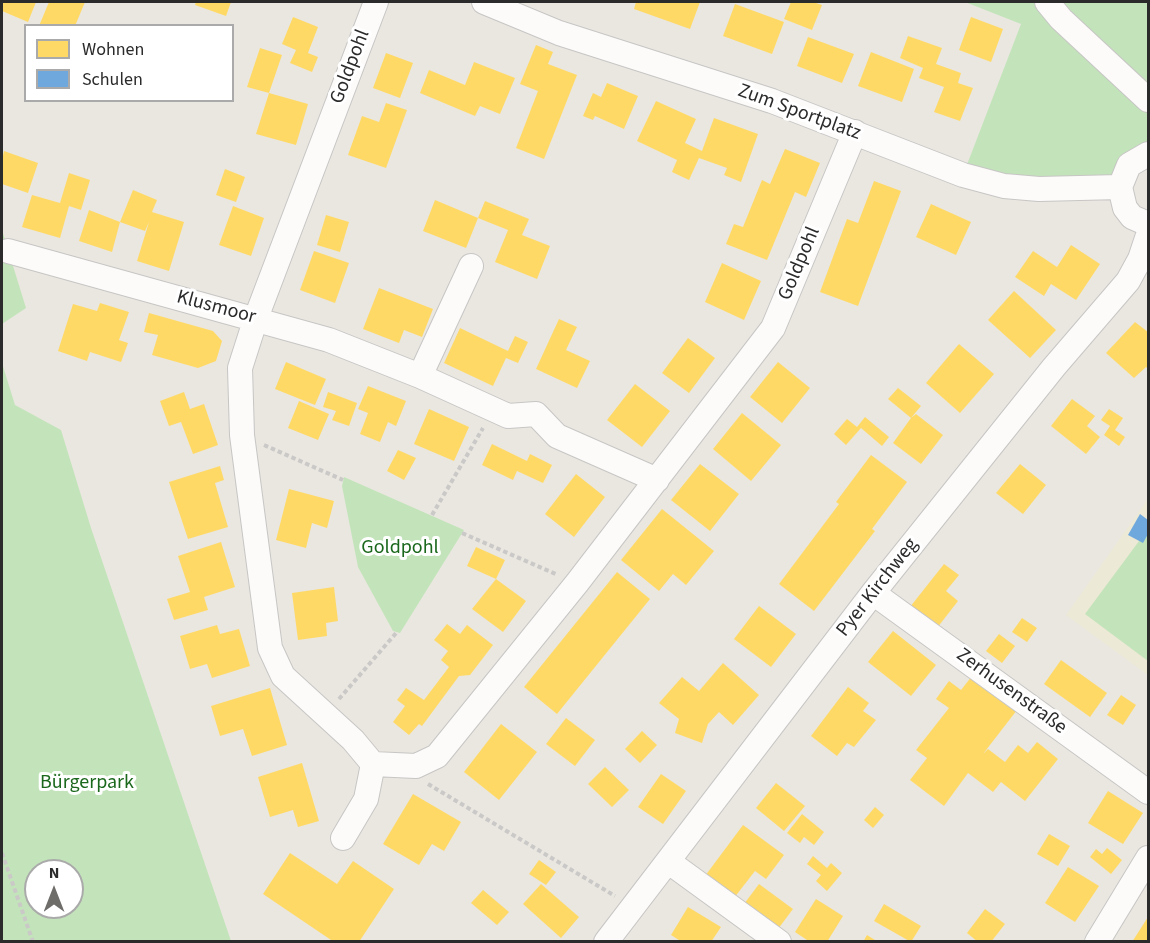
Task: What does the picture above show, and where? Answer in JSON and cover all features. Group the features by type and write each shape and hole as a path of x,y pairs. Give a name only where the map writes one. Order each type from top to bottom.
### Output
{"street":[{"name":"Goldpohl","path":"376,2 256,318 240,368 242,435 270,648 283,676 353,740 374,764 416,766 436,756 577,583 773,328 855,132"},
{"name":"Zum Sportplatz","path":"484,2 559,33 772,101 963,175 1004,186 1039,189 1120,187"},
{"path":"1047,2 1061,19 1149,100"},
{"path":"1149,154 1129,165 1120,187 1125,208 1132,216 1149,224"},
{"name":"Pyer Kirchweg","path":"606,942 873,593 1054,367 1128,281 1149,235"},
{"name":"Klusmoor","path":"8,251 329,340 420,376 508,416 537,414 557,436 657,480"},
{"path":"420,376 471,266"},
{"name":"Zerhusenstraße","path":"873,593 1149,792"},
{"path":"343,838 366,799 374,764"},
{"path":"1097,942 1149,858"},
{"path":"669,862 779,942"}],"path":[{"path":"432,515 494,410"},
{"path":"242,435 343,480"},
{"path":"462,533 577,583"},
{"path":"325,716 397,632"},
{"path":"429,785 634,908"},
{"path":"2,853 33,942"}],"shaded area":[{"path":"1148,499 1148,675 1066,615"}],"green space":[{"path":"965,2 1148,2 1148,154 1120,187 963,175 1021,24"},
{"path":"2,230 26,308 2,324"},
{"name":"Bürgerpark","path":"2,363 15,405 61,430 91,528 231,941 2,941"},
{"name":"Goldpohl","path":"344,477 464,530 400,633 393,631 358,567 342,486"},
{"path":"1148,529 1148,661 1085,614"}],"building: Wohnen":[{"path":"2,2 36,2 28,22 2,11"},
{"path":"49,2 85,2 76,24 40,24"},
{"path":"196,2 231,2 226,16 195,5"},
{"path":"636,2 700,2 690,29 634,9"},
{"path":"791,2 813,2 822,5 812,30 784,19"},
{"path":"735,4 784,22 772,54 723,36"},
{"path":"293,17 318,27 308,53 318,57 312,72 290,63 296,50 282,44"},
{"path":"971,17 1003,29 991,62 959,50"},
{"path":"908,36 942,48 936,64 961,73 958,83 973,88 960,121 934,112 944,87 919,78 923,68 900,58"},
{"path":"808,37 854,54 842,83 797,66"},
{"path":"536,45 553,52 548,64 577,75 544,159 516,148 538,91 520,84"},
{"path":"260,48 282,55 269,93 247,87"},
{"path":"871,52 914,69 902,102 858,86"},
{"path":"386,53 413,63 400,98 373,88"},
{"path":"474,62 515,78 500,114 480,106 475,116 420,93 429,70 465,85"},
{"path":"607,83 638,96 624,129 595,116 593,120 583,116 593,93 601,97"},
{"path":"269,93 308,104 296,145 256,134"},
{"path":"656,101 696,119 685,143 702,151 714,118 758,134 741,182 724,175 727,168 699,158 689,180 672,172 677,160 637,141"},
{"path":"386,103 407,110 386,168 348,155 362,116 379,122"},
{"path":"785,149 820,163 806,197 795,192 767,260 726,244 734,224 743,227 762,180 770,184"},
{"path":"4,151 38,163 28,193 2,184"},
{"path":"225,169 245,177 236,202 216,195"},
{"path":"69,173 90,180 81,210 69,206 60,238 22,227 32,195 60,203"},
{"path":"874,181 901,191 858,306 820,292 847,219 858,223"},
{"path":"133,190 157,200 152,212 184,222 169,271 137,261 149,222 145,231 120,222"},
{"path":"435,200 478,218 466,248 423,231"},
{"path":"485,201 529,219 522,235 550,246 537,279 495,262 508,230 478,218"},
{"path":"931,204 971,222 956,255 916,237"},
{"path":"233,206 264,218 251,256 219,245"},
{"path":"89,210 120,222 112,252 79,241"},
{"path":"326,215 349,222 340,252 317,245"},
{"path":"1071,245 1100,264 1076,300 1051,284 1044,296 1015,277 1033,251 1057,267"},
{"path":"314,251 349,263 335,303 300,290"},
{"path":"722,263 761,281 744,320 705,302"},
{"path":"379,288 433,309 422,337 404,330 399,343 363,329"},
{"path":"1014,291 1056,330 1030,358 988,320"},
{"path":"100,303 129,312 119,340 128,343 121,362 90,352 87,361 58,351 73,304 97,311"},
{"path":"149,313 213,331 222,341 216,361 198,368 152,355 158,335 144,332"},
{"path":"559,319 577,327 566,350 590,361 577,388 536,369"},
{"path":"1135,322 1148,332 1148,369 1146,367 1134,378 1106,353"},
{"path":"460,328 508,351 515,336 528,342 518,363 506,358 493,386 444,363"},
{"path":"688,338 715,358 689,393 662,373"},
{"path":"959,344 994,374 960,413 926,383"},
{"path":"286,362 326,379 315,405 275,389"},
{"path":"778,362 810,388 782,423 750,397"},
{"path":"635,384 670,411 642,447 607,420"},
{"path":"368,386 406,401 396,426 388,422 380,442 360,434 368,413 358,409"},
{"path":"898,388 921,406 911,418 888,399"},
{"path":"184,392 190,409 204,404 218,445 193,454 181,422 169,426 160,401"},
{"path":"328,392 357,403 349,426 332,420 336,411 323,407"},
{"path":"1072,399 1095,416 1087,426 1100,437 1086,454 1051,426"},
{"path":"299,401 329,414 318,440 288,428"},
{"path":"429,409 469,427 454,461 414,444"},
{"path":"1109,409 1123,418 1115,430 1125,437 1119,446 1104,435 1110,426 1101,420"},
{"path":"742,413 781,445 751,481 713,449"},
{"path":"916,414 943,435 921,464 893,443"},
{"path":"865,417 889,437 882,446 861,428 846,445 834,434 847,419 857,427"},
{"path":"492,444 527,461 530,454 552,465 543,483 517,471 513,480 482,465"},
{"path":"398,450 416,458 404,480 387,471"},
{"path":"871,455 907,482 872,529 875,531 814,611 779,584 839,504 836,502"},
{"path":"700,464 739,494 710,531 671,500"},
{"path":"1020,464 1046,485 1023,514 996,493"},
{"path":"220,466 224,480 215,483 228,527 188,539 169,482"},
{"path":"576,474 605,497 574,537 545,514"},
{"path":"289,489 334,501 327,528 312,523 306,548 276,540"},
{"path":"662,509 714,551 686,585 673,574 659,591 621,560"},
{"path":"221,542 235,587 204,597 208,610 174,620 167,599 190,592 178,556"},
{"path":"476,547 505,560 496,579 467,566"},
{"path":"944,564 959,575 946,591 958,601 937,628 910,607"},
{"path":"617,572 650,599 557,714 524,687"},
{"path":"496,579 526,601 503,632 472,609"},
{"path":"334,587 338,621 326,623 327,636 298,640 292,593"},
{"path":"759,606 796,634 771,667 734,639"},
{"path":"1022,618 1037,628 1027,642 1012,632"},
{"path":"447,624 460,634 467,625 493,645 470,675 459,676 422,726 419,724 409,735 393,722 405,706 397,700 406,688 424,700 449,667 441,660 448,651 434,640"},
{"path":"217,625 220,634 239,629 250,666 212,678 207,664 190,669 180,636"},
{"path":"893,631 936,665 911,696 868,662"},
{"path":"999,634 1015,646 1002,663 986,651"},
{"path":"1061,660 1107,693 1090,717 1044,684"},
{"path":"723,663 759,695 733,725 719,712 708,724 702,743 675,733 679,719 659,703 682,677 699,691"},
{"path":"972,676 1017,710 983,754 988,749 1005,762 1018,745 1028,753 1037,742 1058,759 1025,801 1001,782 993,792 968,773 944,806 910,780 927,758 916,750 949,708 936,699 949,681 961,690"},
{"path":"848,687 869,703 863,711 876,720 854,747 847,743 837,756 811,736"},
{"path":"270,688 287,745 252,756 243,729 220,736 211,706"},
{"path":"1121,695 1136,705 1123,725 1107,715"},
{"path":"566,718 595,740 575,766 546,744"},
{"path":"501,724 537,752 499,800 464,772"},
{"path":"642,731 657,745 640,763 625,749"},
{"path":"302,763 319,821 298,827 293,810 270,817 258,777"},
{"path":"605,767 629,790 612,807 588,784"},
{"path":"661,774 686,791 663,824 638,807"},
{"path":"776,783 805,806 784,831 756,808"},
{"path":"1108,791 1143,813 1123,844 1088,823"},
{"path":"413,794 461,822 444,851 432,844 419,865 383,844"},
{"path":"875,807 884,815 873,828 864,820"},
{"path":"802,814 824,832 814,845 804,837 800,843 787,833"},
{"path":"743,825 784,855 766,879 755,871 734,898 705,876"},
{"path":"1049,834 1070,846 1058,866 1037,854"},
{"path":"1107,848 1122,860 1111,874 1090,857 1096,849 1102,854"},
{"path":"290,853 337,884 353,861 394,889 359,942 334,942 263,894"},
{"path":"813,856 827,868 831,863 842,873 827,891 816,881 821,875 807,864"},
{"path":"539,860 556,872 546,885 529,874"},
{"path":"1068,867 1099,886 1075,922 1045,903"},
{"path":"541,884 579,917 561,938 523,904"},
{"path":"759,884 793,909 778,929 744,904"},
{"path":"483,890 509,912 497,925 471,903"},
{"path":"816,899 843,916 827,942 810,942 795,932"},
{"path":"884,904 921,926 911,942 874,921"},
{"path":"688,907 721,927 711,942 682,942 671,935"},
{"path":"985,909 1005,924 991,942 978,942 967,933"},
{"path":"1148,917 1148,942 1132,942"},
{"path":"867,935 878,942 863,942"}],"building: Schulen":[{"path":"1140,514 1148,520 1148,534 1143,543 1128,535"}]}
